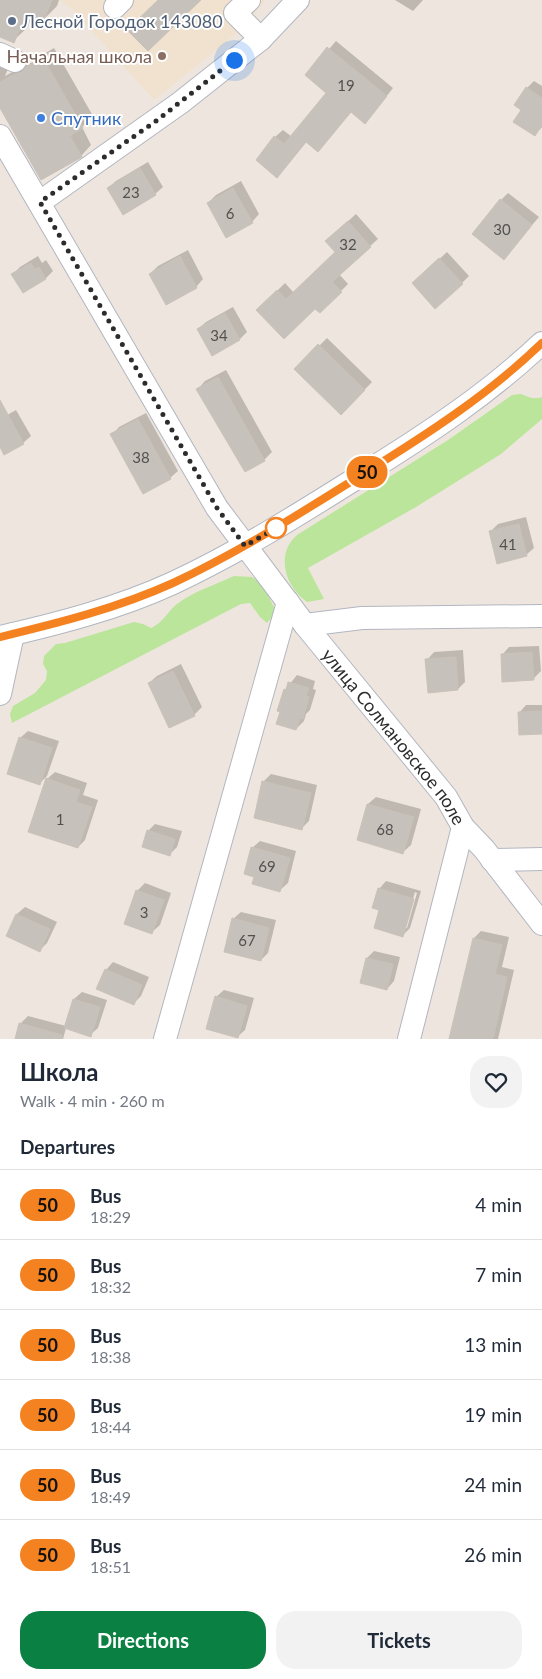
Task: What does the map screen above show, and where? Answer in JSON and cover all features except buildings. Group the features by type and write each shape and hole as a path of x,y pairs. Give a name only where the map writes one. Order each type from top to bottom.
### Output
{"street":[{"path":"248,0 235,13 261,39"},
{"path":"40,202 180,103 261,39 298,0"},
{"name":"улица Солмановское поле","path":"0,136 217,508 305,625 446,797 463,827 409,1039"},
{"path":"0,694 6,636 77,618 113,606 171,584 245,546 422,437 531,363 542,343"},
{"path":"166,1039 288,602"},
{"name":"улица Солмановское поле","path":"305,625 362,618 542,616"},
{"path":"463,827 484,849 542,924"},
{"path":"492,860 542,859"}],"shaded area":[{"name":"Начальная школа","path":"59,0 266,0 241,30 154,100 72,9"}],"green space":[{"path":"521,394 534,398 542,397 542,419 501,454 416,507 308,568 324,599 307,602 299,596 288,579 285,561 286,551 297,535 448,440 512,395"},
{"path":"234,576 252,577 262,584 274,607 273,616 267,623 250,603 241,604 12,723 10,714 13,706 35,693 46,680 47,671 43,664 44,656 56,644 134,622 151,628 159,623 184,599"}],"bus line":[{"name":"50","path":"0,637 77,618 113,606 171,584 245,546 414,442 466,407 520,364 542,343"}],"place":[{"name":"Лесной Городок 143080","path":"12,21"},
{"name":"Начальная школа","path":"162,56"},
{"name":"Спутник","path":"41,118"}],"route":[{"path":"234,60 156,121 40,202 226,521 245,546 276,528"}]}
